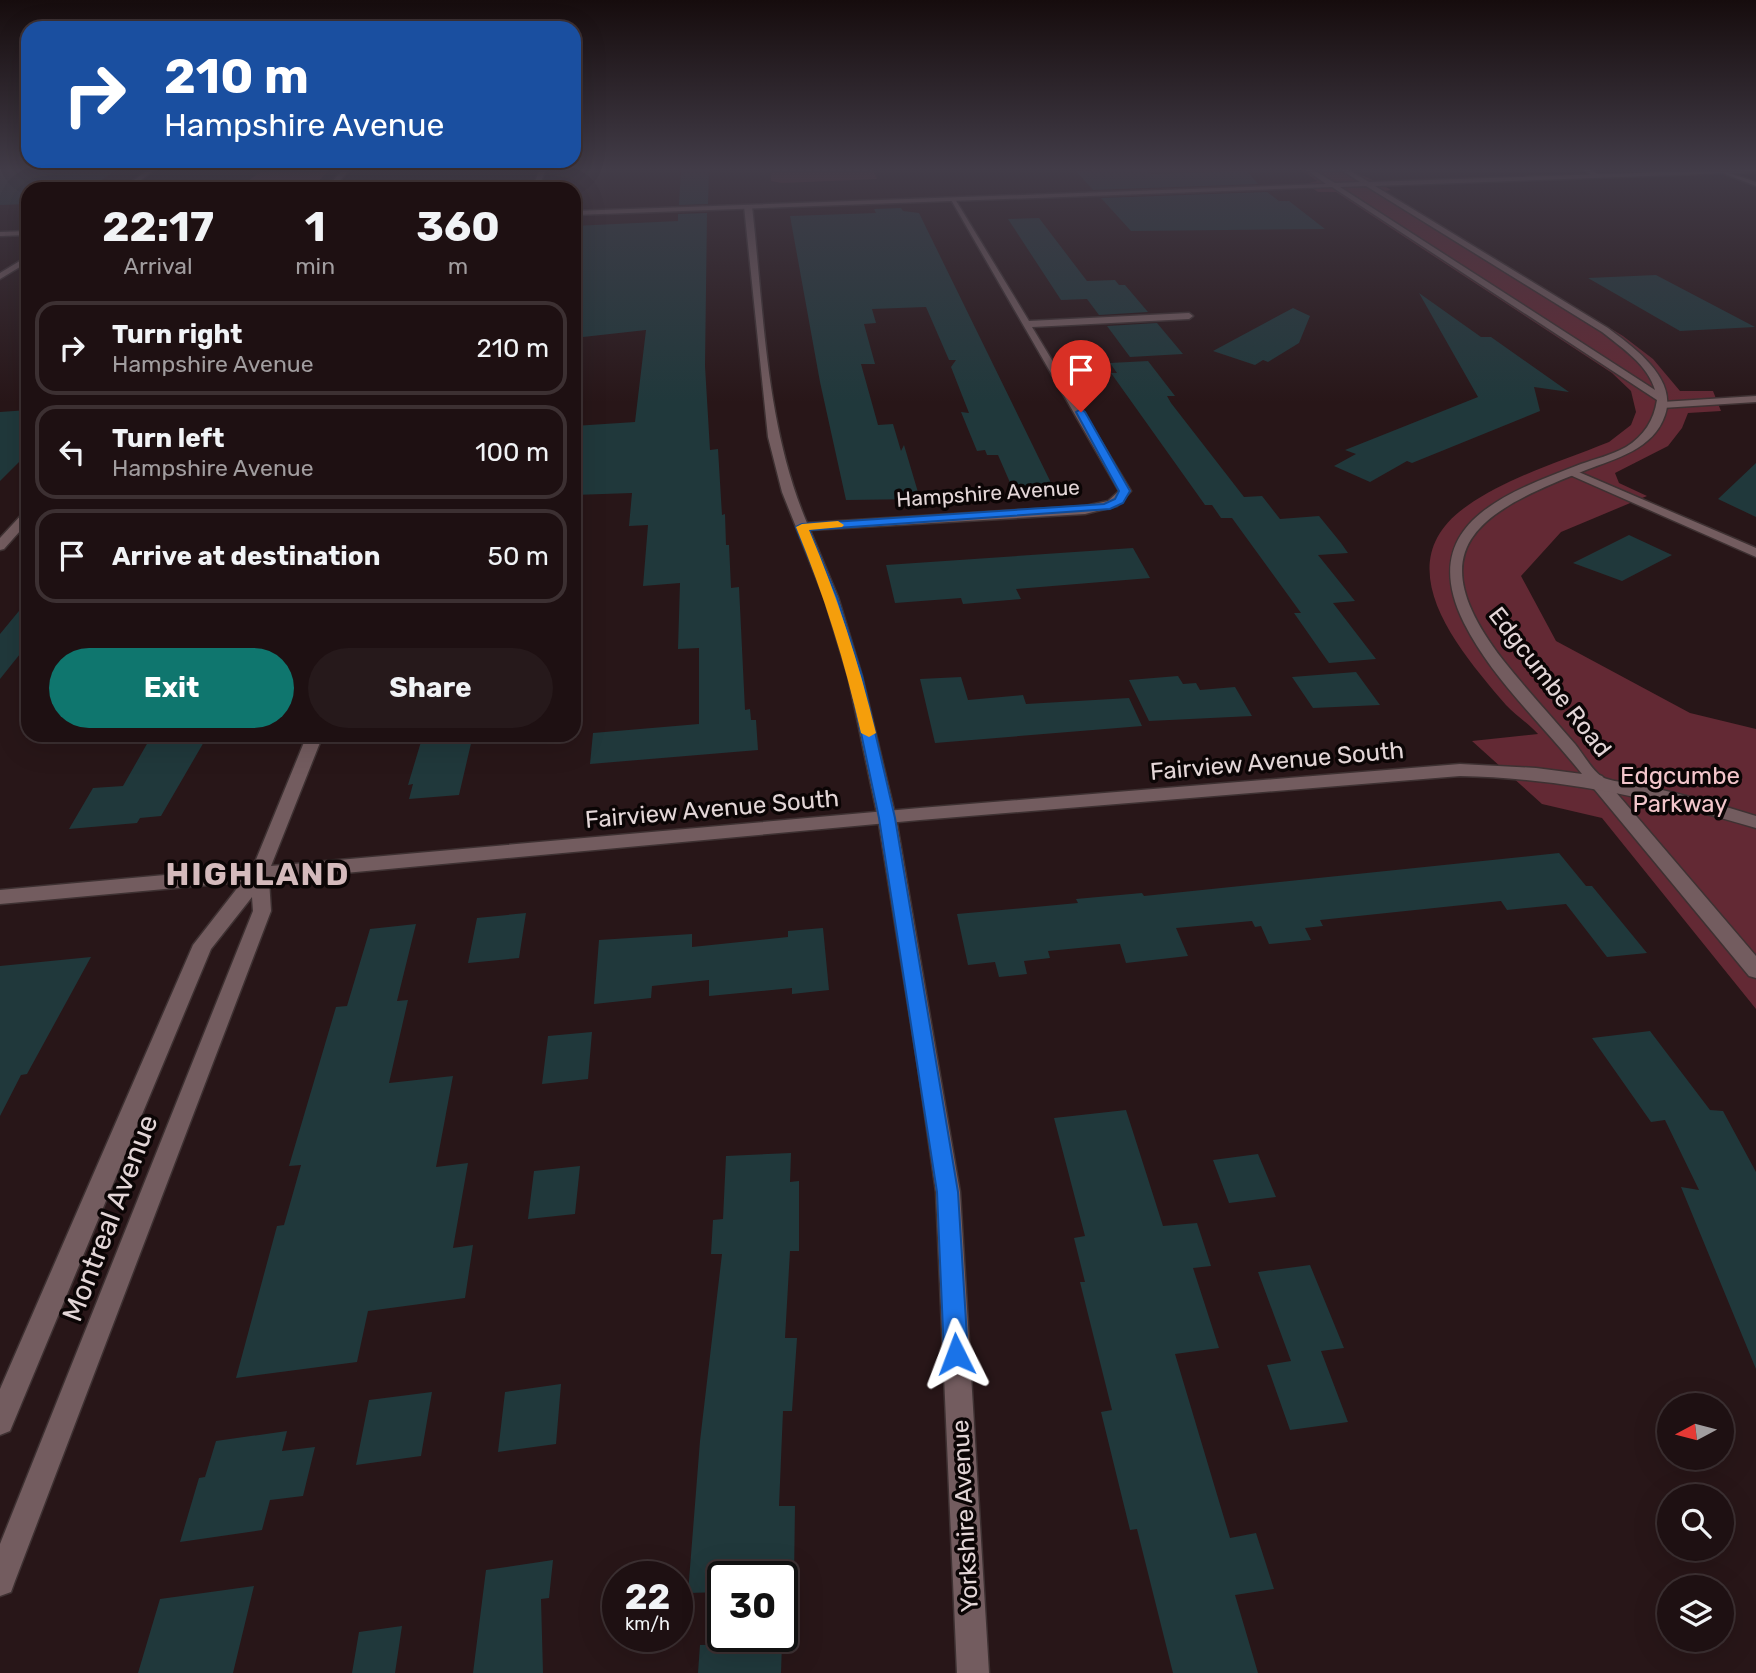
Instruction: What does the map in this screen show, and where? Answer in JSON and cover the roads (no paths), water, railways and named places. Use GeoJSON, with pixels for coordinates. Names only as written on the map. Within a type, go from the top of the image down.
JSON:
{"type":"FeatureCollection","features":[{"type":"Feature","properties":{"kind":"street","name":"Yorkshire Avenue"},"geometry":{"type":"LineString","coordinates":[[752,247],[773,437],[802,527],[831,597],[855,676],[887,818],[948,1192],[973,1673]]}},
{"type":"Feature","properties":{"kind":"street","name":"Hampshire Avenue"},"geometry":{"type":"LineString","coordinates":[[802,527],[1085,510],[1106,507],[1119,501],[1125,491],[1120,478],[982,247]]}},
{"type":"Feature","properties":{"kind":"street"},"geometry":{"type":"LineString","coordinates":[[1427,247],[1661,401],[1756,399]]}},
{"type":"Feature","properties":{"kind":"street"},"geometry":{"type":"LineString","coordinates":[[1469,247],[1614,336],[1646,361],[1658,379],[1661,401]]}},
{"type":"Feature","properties":{"kind":"street"},"geometry":{"type":"LineString","coordinates":[[0,277],[21,263]]}},
{"type":"Feature","properties":{"kind":"street"},"geometry":{"type":"LineString","coordinates":[[1028,324],[1188,316]]}},
{"type":"Feature","properties":{"kind":"street","name":"Edgcumbe Road"},"geometry":{"type":"LineString","coordinates":[[1661,401],[1660,415],[1644,439],[1630,449],[1514,498],[1474,525],[1461,544],[1456,587],[1476,632],[1597,780],[1692,802],[1756,822]]}},
{"type":"Feature","properties":{"kind":"street"},"geometry":{"type":"LineString","coordinates":[[1574,473],[1756,553]]}},
{"type":"Feature","properties":{"kind":"street"},"geometry":{"type":"LineString","coordinates":[[0,546],[21,523]]}},
{"type":"Feature","properties":{"kind":"street","name":"Montreal Avenue"},"geometry":{"type":"LineString","coordinates":[[0,1421],[203,945],[259,874],[312,742]]}},
{"type":"Feature","properties":{"kind":"street","name":"Fairview Avenue South"},"geometry":{"type":"LineString","coordinates":[[0,897],[1460,770],[1540,773],[1597,780]]}},
{"type":"Feature","properties":{"kind":"street"},"geometry":{"type":"LineString","coordinates":[[1597,780],[1756,970]]}},
{"type":"Feature","properties":{"kind":"street","name":"Montreal Avenue"},"geometry":{"type":"LineString","coordinates":[[0,1581],[262,911],[259,874]]}},
{"type":"Feature","properties":{"kind":"district","name":"HIGHLAND"},"geometry":{"type":"Point","coordinates":[258,874]}},
{"type":"Feature","properties":{"kind":"park label","name":"Edgcumbe Parkway"},"geometry":{"type":"Point","coordinates":[1680,790]}}]}
